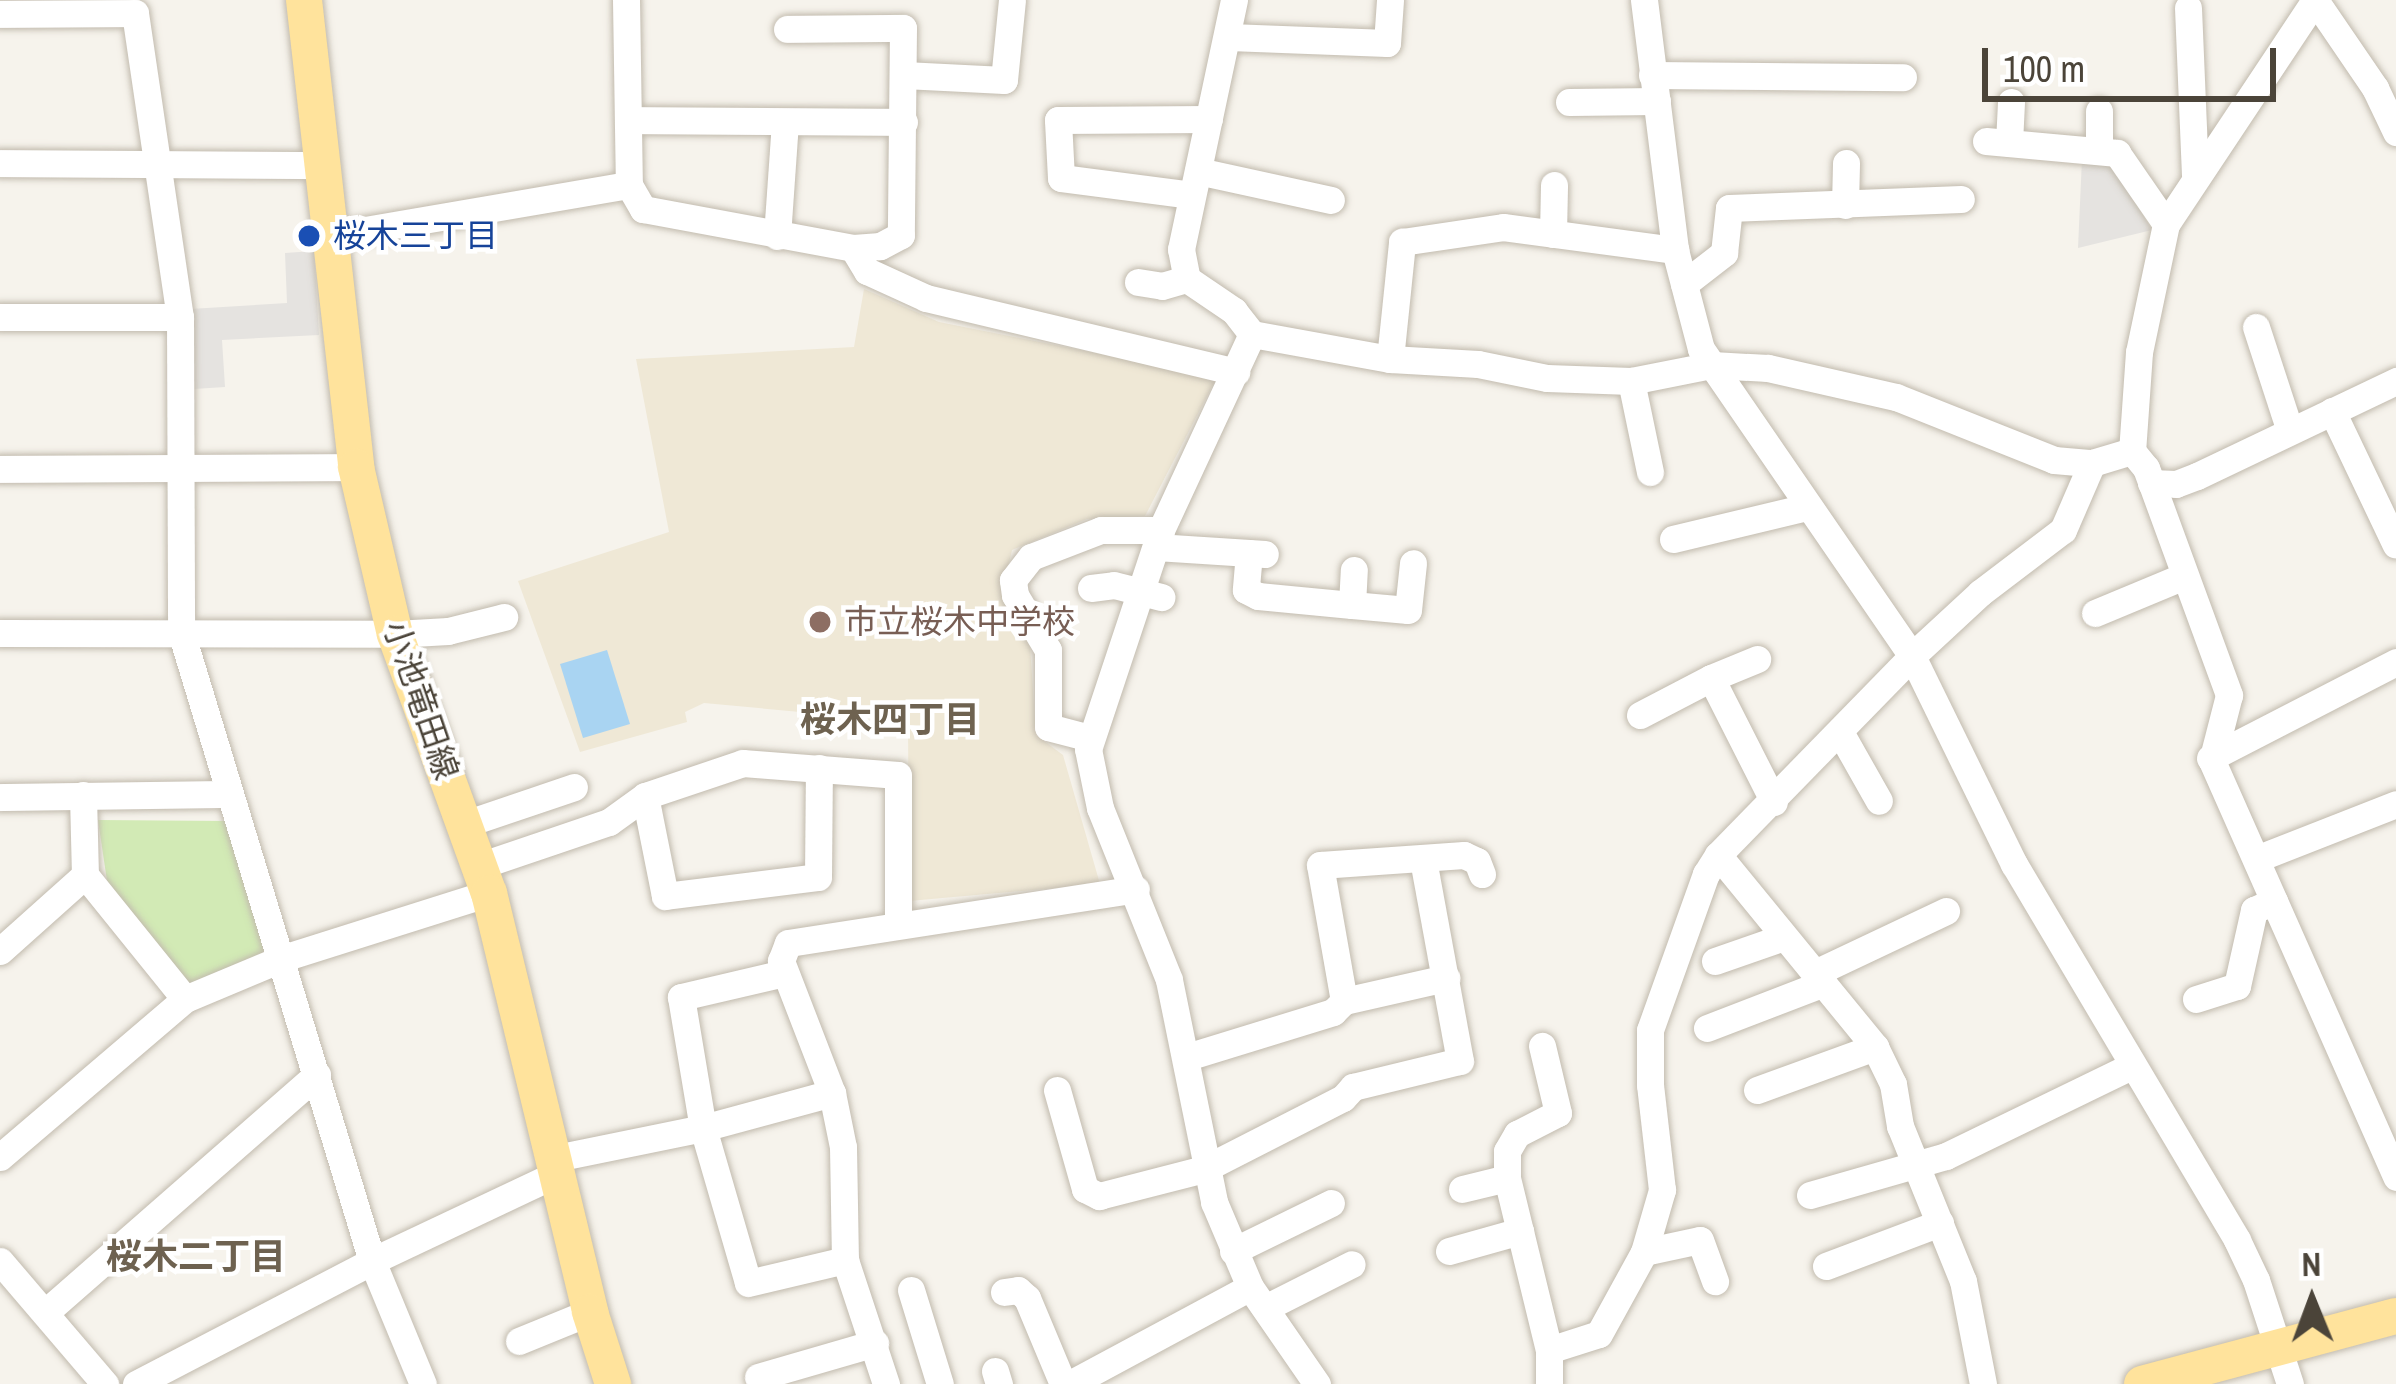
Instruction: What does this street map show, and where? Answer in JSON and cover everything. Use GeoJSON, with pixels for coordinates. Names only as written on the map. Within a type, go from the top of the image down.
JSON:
{"type":"FeatureCollection","features":[{"type":"Feature","properties":{"kind":"main road","name":"小池竜田線"},"geometry":{"type":"LineString","coordinates":[[304,0],[356,467],[394,634],[484,879],[558,1165],[590,1312],[613,1384]]}},
{"type":"Feature","properties":{"kind":"main road"},"geometry":{"type":"LineString","coordinates":[[2142,1384],[2396,1316]]}},
{"type":"Feature","properties":{"kind":"street"},"geometry":{"type":"LineString","coordinates":[[626,0],[629,184],[643,209],[853,248],[880,246],[901,235],[903,28],[787,29]]}},
{"type":"Feature","properties":{"kind":"street"},"geometry":{"type":"LineString","coordinates":[[904,75],[1004,80],[1012,0]]}},
{"type":"Feature","properties":{"kind":"street"},"geometry":{"type":"LineString","coordinates":[[1234,0],[1181,249],[1187,279],[1234,311],[1252,334],[1390,359],[1631,381],[1712,365],[1822,376],[1897,397],[2020,450],[2092,463],[2132,451]]}},
{"type":"Feature","properties":{"kind":"street"},"geometry":{"type":"LineString","coordinates":[[1229,38],[1388,44],[1390,0]]}},
{"type":"Feature","properties":{"kind":"street"},"geometry":{"type":"LineString","coordinates":[[1643,0],[1675,250],[1701,349],[1912,656],[2014,864],[2237,1240],[2290,1384]]}},
{"type":"Feature","properties":{"kind":"street"},"geometry":{"type":"LineString","coordinates":[[2396,132],[2375,88],[2315,0],[2166,224],[2139,352],[2132,451],[2151,483],[2230,699],[2210,758],[2396,1177]]}},
{"type":"Feature","properties":{"kind":"street"},"geometry":{"type":"LineString","coordinates":[[0,14],[134,7],[180,317],[181,632],[228,794],[284,958],[372,1261],[423,1384]]}},
{"type":"Feature","properties":{"kind":"street"},"geometry":{"type":"LineString","coordinates":[[2188,8],[2195,179]]}},
{"type":"Feature","properties":{"kind":"street"},"geometry":{"type":"LineString","coordinates":[[1569,102],[1655,88],[1903,76]]}},
{"type":"Feature","properties":{"kind":"street"},"geometry":{"type":"LineString","coordinates":[[2011,102],[1998,142],[2117,153],[2166,224]]}},
{"type":"Feature","properties":{"kind":"street"},"geometry":{"type":"LineString","coordinates":[[2099,111],[2099,151]]}},
{"type":"Feature","properties":{"kind":"street"},"geometry":{"type":"LineString","coordinates":[[1209,119],[1058,120],[1060,178],[1195,183],[1331,200]]}},
{"type":"Feature","properties":{"kind":"street"},"geometry":{"type":"LineString","coordinates":[[629,120],[904,122]]}},
{"type":"Feature","properties":{"kind":"street"},"geometry":{"type":"LineString","coordinates":[[777,236],[785,122]]}},
{"type":"Feature","properties":{"kind":"street"},"geometry":{"type":"LineString","coordinates":[[1845,205],[1846,163]]}},
{"type":"Feature","properties":{"kind":"street"},"geometry":{"type":"LineString","coordinates":[[0,164],[322,164]]}},
{"type":"Feature","properties":{"kind":"street"},"geometry":{"type":"LineString","coordinates":[[330,236],[629,184]]}},
{"type":"Feature","properties":{"kind":"street"},"geometry":{"type":"LineString","coordinates":[[1553,234],[1554,185]]}},
{"type":"Feature","properties":{"kind":"street"},"geometry":{"type":"LineString","coordinates":[[1684,284],[1724,253],[1730,208],[1961,199]]}},
{"type":"Feature","properties":{"kind":"street"},"geometry":{"type":"LineString","coordinates":[[1390,359],[1402,242],[1503,226],[1675,250]]}},
{"type":"Feature","properties":{"kind":"street"},"geometry":{"type":"LineString","coordinates":[[853,248],[868,271],[926,298],[1236,373]]}},
{"type":"Feature","properties":{"kind":"street"},"geometry":{"type":"LineString","coordinates":[[1138,283],[1162,286],[1187,279]]}},
{"type":"Feature","properties":{"kind":"street"},"geometry":{"type":"LineString","coordinates":[[0,316],[180,317]]}},
{"type":"Feature","properties":{"kind":"street"},"geometry":{"type":"LineString","coordinates":[[2256,327],[2290,431]]}},
{"type":"Feature","properties":{"kind":"street"},"geometry":{"type":"LineString","coordinates":[[1252,334],[1158,538],[1150,594],[1090,738],[1089,759],[1100,808],[1169,980],[1187,1057],[1204,1169],[1233,1251],[1258,1298],[1318,1384]]}},
{"type":"Feature","properties":{"kind":"street"},"geometry":{"type":"LineString","coordinates":[[1631,381],[1650,472]]}},
{"type":"Feature","properties":{"kind":"street"},"geometry":{"type":"LineString","coordinates":[[2151,483],[2176,484],[2197,476],[2396,381]]}},
{"type":"Feature","properties":{"kind":"street"},"geometry":{"type":"LineString","coordinates":[[2332,411],[2396,545]]}},
{"type":"Feature","properties":{"kind":"street"},"geometry":{"type":"LineString","coordinates":[[1549,1350],[1598,1334],[1645,1252],[1662,1190],[1650,1085],[1652,1016],[1695,897],[1718,855],[1912,656],[1980,593],[2062,530],[2092,463]]}},
{"type":"Feature","properties":{"kind":"street"},"geometry":{"type":"LineString","coordinates":[[0,470],[356,467]]}},
{"type":"Feature","properties":{"kind":"street"},"geometry":{"type":"LineString","coordinates":[[1672,539],[1806,507]]}},
{"type":"Feature","properties":{"kind":"street"},"geometry":{"type":"LineString","coordinates":[[1090,738],[1048,727],[1048,650],[1015,596],[1013,580],[1031,557],[1101,530],[1158,538],[1258,554],[1248,594],[1408,610],[1413,563]]}},
{"type":"Feature","properties":{"kind":"street"},"geometry":{"type":"LineString","coordinates":[[1352,605],[1354,570]]}},
{"type":"Feature","properties":{"kind":"street"},"geometry":{"type":"LineString","coordinates":[[2096,613],[2184,576]]}},
{"type":"Feature","properties":{"kind":"street"},"geometry":{"type":"LineString","coordinates":[[1091,587],[1114,585],[1150,594]]}},
{"type":"Feature","properties":{"kind":"street"},"geometry":{"type":"LineString","coordinates":[[0,634],[394,634],[448,631],[504,617]]}},
{"type":"Feature","properties":{"kind":"street"},"geometry":{"type":"LineString","coordinates":[[1640,715],[1756,659]]}},
{"type":"Feature","properties":{"kind":"street"},"geometry":{"type":"LineString","coordinates":[[2210,758],[2396,662]]}},
{"type":"Feature","properties":{"kind":"street"},"geometry":{"type":"LineString","coordinates":[[1711,678],[1720,714],[1774,802]]}},
{"type":"Feature","properties":{"kind":"street"},"geometry":{"type":"LineString","coordinates":[[1840,732],[1879,801]]}},
{"type":"Feature","properties":{"kind":"street"},"geometry":{"type":"LineString","coordinates":[[0,1157],[185,999],[484,879],[609,822],[644,796],[752,761],[898,775],[898,923]]}},
{"type":"Feature","properties":{"kind":"street"},"geometry":{"type":"LineString","coordinates":[[644,796],[665,896],[818,877],[819,767]]}},
{"type":"Feature","properties":{"kind":"street"},"geometry":{"type":"LineString","coordinates":[[465,824],[574,787]]}},
{"type":"Feature","properties":{"kind":"street"},"geometry":{"type":"LineString","coordinates":[[0,797],[228,794]]}},
{"type":"Feature","properties":{"kind":"street"},"geometry":{"type":"LineString","coordinates":[[83,795],[85,875],[185,999]]}},
{"type":"Feature","properties":{"kind":"street"},"geometry":{"type":"LineString","coordinates":[[2256,859],[2396,803]]}},
{"type":"Feature","properties":{"kind":"street"},"geometry":{"type":"LineString","coordinates":[[1718,855],[1875,1047],[1893,1084],[1900,1126],[1963,1281],[1983,1384]]}},
{"type":"Feature","properties":{"kind":"street"},"geometry":{"type":"LineString","coordinates":[[1344,1000],[1319,866],[1469,856],[1482,874]]}},
{"type":"Feature","properties":{"kind":"street"},"geometry":{"type":"LineString","coordinates":[[1057,1090],[1089,1193],[1125,1191],[1204,1169],[1343,1099],[1353,1087],[1460,1060],[1423,859]]}},
{"type":"Feature","properties":{"kind":"street"},"geometry":{"type":"LineString","coordinates":[[2,945],[85,875]]}},
{"type":"Feature","properties":{"kind":"street"},"geometry":{"type":"LineString","coordinates":[[886,1384],[845,1260],[843,1147],[832,1094],[784,974],[780,952],[788,943],[898,923],[1136,889]]}},
{"type":"Feature","properties":{"kind":"street"},"geometry":{"type":"LineString","coordinates":[[2196,999],[2236,986],[2254,910],[2274,901]]}},
{"type":"Feature","properties":{"kind":"street"},"geometry":{"type":"LineString","coordinates":[[1707,1028],[1820,978],[1946,911]]}},
{"type":"Feature","properties":{"kind":"street"},"geometry":{"type":"LineString","coordinates":[[1715,962],[1784,938]]}},
{"type":"Feature","properties":{"kind":"street"},"geometry":{"type":"LineString","coordinates":[[784,974],[681,997],[703,1128],[748,1283],[845,1260]]}},
{"type":"Feature","properties":{"kind":"street"},"geometry":{"type":"LineString","coordinates":[[1187,1057],[1334,1012],[1344,1000],[1446,978]]}},
{"type":"Feature","properties":{"kind":"street"},"geometry":{"type":"LineString","coordinates":[[1542,1046],[1558,1113],[1527,1125],[1513,1139],[1506,1158],[1549,1350],[1549,1384]]}},
{"type":"Feature","properties":{"kind":"street"},"geometry":{"type":"LineString","coordinates":[[1757,1090],[1875,1047]]}},
{"type":"Feature","properties":{"kind":"street"},"geometry":{"type":"LineString","coordinates":[[1810,1196],[1946,1156],[2131,1066]]}},
{"type":"Feature","properties":{"kind":"street"},"geometry":{"type":"LineString","coordinates":[[46,1311],[317,1075]]}},
{"type":"Feature","properties":{"kind":"street"},"geometry":{"type":"LineString","coordinates":[[136,1384],[558,1165],[832,1094]]}},
{"type":"Feature","properties":{"kind":"street"},"geometry":{"type":"LineString","coordinates":[[1462,1189],[1507,1178]]}},
{"type":"Feature","properties":{"kind":"street"},"geometry":{"type":"LineString","coordinates":[[1233,1251],[1331,1203]]}},
{"type":"Feature","properties":{"kind":"street"},"geometry":{"type":"LineString","coordinates":[[1826,1266],[1940,1223]]}},
{"type":"Feature","properties":{"kind":"street"},"geometry":{"type":"LineString","coordinates":[[1449,1251],[1520,1232]]}},
{"type":"Feature","properties":{"kind":"street"},"geometry":{"type":"LineString","coordinates":[[1645,1252],[1700,1240],[1715,1281]]}},
{"type":"Feature","properties":{"kind":"street"},"geometry":{"type":"LineString","coordinates":[[0,1261],[105,1384]]}},
{"type":"Feature","properties":{"kind":"street"},"geometry":{"type":"LineString","coordinates":[[1004,1292],[1018,1290],[1027,1298],[1066,1384],[1258,1298],[1352,1264]]}},
{"type":"Feature","properties":{"kind":"street"},"geometry":{"type":"LineString","coordinates":[[911,1290],[940,1384]]}},
{"type":"Feature","properties":{"kind":"street"},"geometry":{"type":"LineString","coordinates":[[519,1341],[590,1312]]}},
{"type":"Feature","properties":{"kind":"street"},"geometry":{"type":"LineString","coordinates":[[758,1377],[874,1343]]}},
{"type":"Feature","properties":{"kind":"shaded area"},"geometry":{"type":"Polygon","coordinates":[[[2082,159],[2110,161],[2152,230],[2078,248],[2082,159]]]}},
{"type":"Feature","properties":{"kind":"shaded area"},"geometry":{"type":"Polygon","coordinates":[[[314,251],[319,335],[222,340],[225,387],[194,389],[190,309],[287,303],[285,253],[314,251]]]}},
{"type":"Feature","properties":{"kind":"shaded area"},"geometry":{"type":"Polygon","coordinates":[[[864,289],[939,322],[1217,377],[1145,516],[1087,519],[1012,550],[1002,593],[1030,646],[1036,735],[1063,755],[1100,884],[909,901],[908,722],[704,703],[685,712],[687,722],[580,752],[518,581],[669,532],[636,359],[854,347],[864,289]]]}},
{"type":"Feature","properties":{"kind":"green space"},"geometry":{"type":"Polygon","coordinates":[[[98,820],[228,821],[272,955],[182,988],[107,881],[98,820]]]}},
{"type":"Feature","properties":{"kind":"water"},"geometry":{"type":"Polygon","coordinates":[[[607,650],[630,724],[583,738],[560,664],[607,650]]]}},
{"type":"Feature","properties":{"kind":"place","name":"桜木三丁目"},"geometry":{"type":"Point","coordinates":[309,236]}},
{"type":"Feature","properties":{"kind":"place","name":"市立桜木中学校"},"geometry":{"type":"Point","coordinates":[820,622]}},
{"type":"Feature","properties":{"kind":"district","name":"桜木四丁目"},"geometry":{"type":"Point","coordinates":[890,720]}},
{"type":"Feature","properties":{"kind":"district","name":"桜木二丁目"},"geometry":{"type":"Point","coordinates":[196,1257]}}]}
